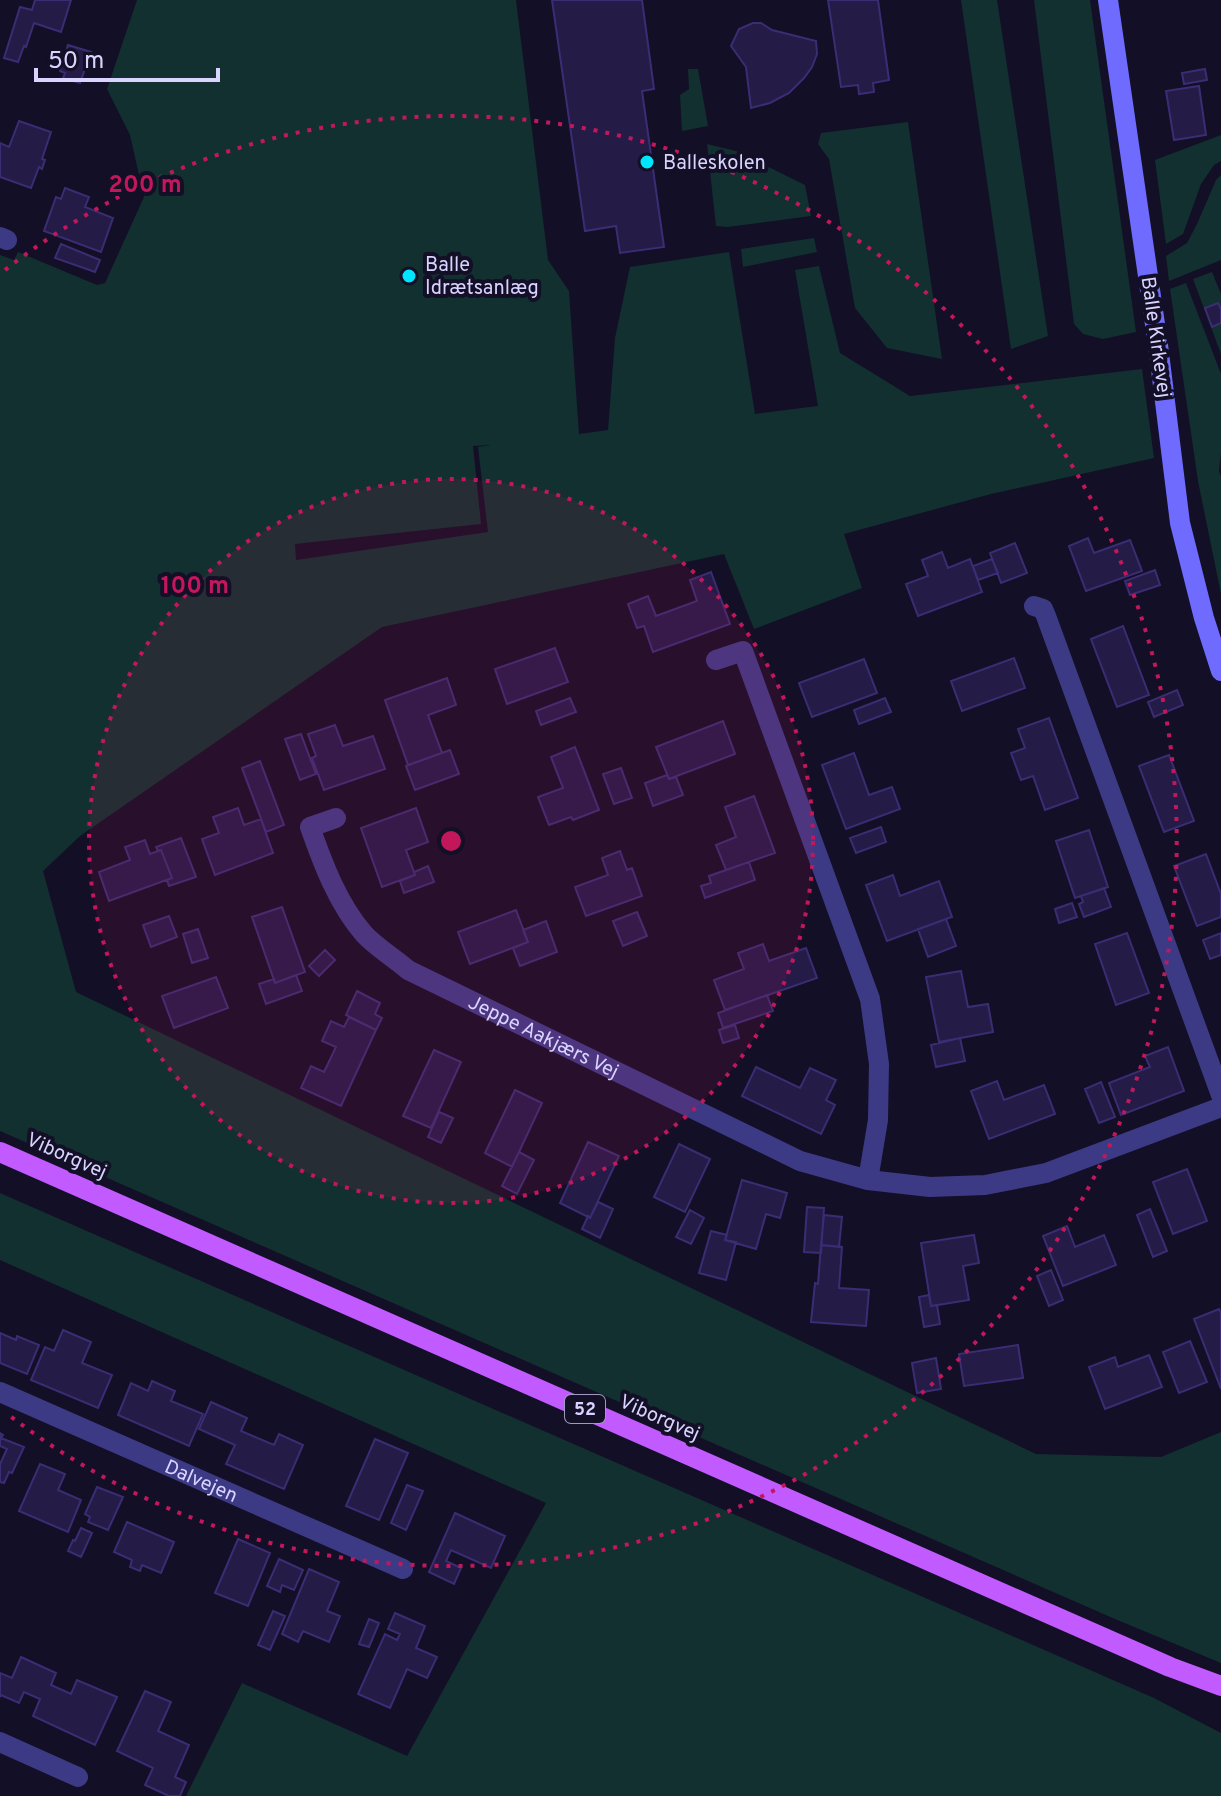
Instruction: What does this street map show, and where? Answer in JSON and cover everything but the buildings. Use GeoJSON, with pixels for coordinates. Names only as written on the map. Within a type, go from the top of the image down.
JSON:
{"type":"FeatureCollection","features":[{"type":"Feature","properties":{"kind":"main road","name":"Viborgvej"},"geometry":{"type":"LineString","coordinates":[[0,1152],[1170,1667],[1221,1686]]}},
{"type":"Feature","properties":{"kind":"main road","name":"Viborgvej"},"geometry":{"type":"LineString","coordinates":[[1170,1667],[1221,1701]]}},
{"type":"Feature","properties":{"kind":"street","name":"Balle Kirkevej"},"geometry":{"type":"LineString","coordinates":[[1108,0],[1160,358],[1180,523],[1221,671]]}},
{"type":"Feature","properties":{"kind":"street"},"geometry":{"type":"LineString","coordinates":[[1034,606],[1043,609],[1046,616],[1221,1095]]}},
{"type":"Feature","properties":{"kind":"street"},"geometry":{"type":"LineString","coordinates":[[716,660],[743,651],[870,999],[879,1064],[878,1120],[868,1180]]}},
{"type":"Feature","properties":{"kind":"street","name":"Jeppe Aakjærs Vej"},"geometry":{"type":"LineString","coordinates":[[336,818],[310,827],[338,896],[365,935],[408,970],[800,1161],[868,1180],[930,1187],[985,1185],[1046,1173],[1221,1107]]}},
{"type":"Feature","properties":{"kind":"street","name":"Dalvejen"},"geometry":{"type":"LineString","coordinates":[[0,1392],[403,1569]]}},
{"type":"Feature","properties":{"kind":"street"},"geometry":{"type":"LineString","coordinates":[[0,1742],[78,1777]]}},
{"type":"Feature","properties":{"kind":"green space"},"geometry":{"type":"Polygon","coordinates":[[[137,0],[516,0],[548,260],[569,291],[579,434],[608,430],[615,338],[630,267],[729,252],[755,414],[818,406],[795,270],[819,266],[840,353],[910,396],[1142,369],[1154,458],[991,494],[844,534],[862,588],[754,629],[724,554],[382,627],[80,836],[43,871],[76,992],[1036,1454],[1161,1457],[1221,1432],[1221,1663],[0,1131],[0,255],[14,260],[18,252],[97,285],[105,283],[144,197],[130,135],[107,89],[137,0]],[[491,445],[473,446],[481,524],[295,544],[296,560],[488,532],[478,447],[491,445]]]}},
{"type":"Feature","properties":{"kind":"green space"},"geometry":{"type":"Polygon","coordinates":[[[961,0],[997,0],[1048,336],[1011,349],[961,0]]]}},
{"type":"Feature","properties":{"kind":"green space"},"geometry":{"type":"Polygon","coordinates":[[[1034,0],[1090,0],[1136,332],[1103,339],[1083,334],[1074,324],[1034,0]]]}},
{"type":"Feature","properties":{"kind":"green space"},"geometry":{"type":"Polygon","coordinates":[[[688,69],[698,69],[708,126],[682,131],[680,95],[689,89],[688,69]]]}},
{"type":"Feature","properties":{"kind":"green space"},"geometry":{"type":"Polygon","coordinates":[[[908,122],[942,359],[887,348],[855,308],[829,159],[818,144],[821,133],[908,122]]]}},
{"type":"Feature","properties":{"kind":"green space"},"geometry":{"type":"Polygon","coordinates":[[[1221,135],[1221,161],[1214,165],[1201,184],[1183,234],[1166,244],[1155,160],[1221,135]]]}},
{"type":"Feature","properties":{"kind":"green space"},"geometry":{"type":"Polygon","coordinates":[[[707,144],[736,151],[805,185],[811,216],[716,226],[707,144]]]}},
{"type":"Feature","properties":{"kind":"green space"},"geometry":{"type":"Polygon","coordinates":[[[1221,175],[1221,260],[1169,281],[1166,256],[1187,243],[1221,175]]]}},
{"type":"Feature","properties":{"kind":"green space"},"geometry":{"type":"Polygon","coordinates":[[[814,238],[817,252],[743,267],[741,249],[814,238]]]}},
{"type":"Feature","properties":{"kind":"green space"},"geometry":{"type":"Polygon","coordinates":[[[1212,272],[1221,294],[1221,354],[1193,279],[1212,272]]]}},
{"type":"Feature","properties":{"kind":"green space"},"geometry":{"type":"Polygon","coordinates":[[[1186,283],[1221,374],[1221,594],[1198,481],[1170,289],[1186,283]]]}},
{"type":"Feature","properties":{"kind":"green space"},"geometry":{"type":"Polygon","coordinates":[[[0,1193],[1154,1698],[1221,1733],[1221,1796],[186,1796],[242,1683],[407,1756],[546,1503],[0,1260],[0,1193]]]}},
{"type":"Feature","properties":{"kind":"place","name":"Balleskolen"},"geometry":{"type":"Point","coordinates":[647,162]}},
{"type":"Feature","properties":{"kind":"place","name":"Balle Idrætsanlæg"},"geometry":{"type":"Point","coordinates":[409,276]}}]}
